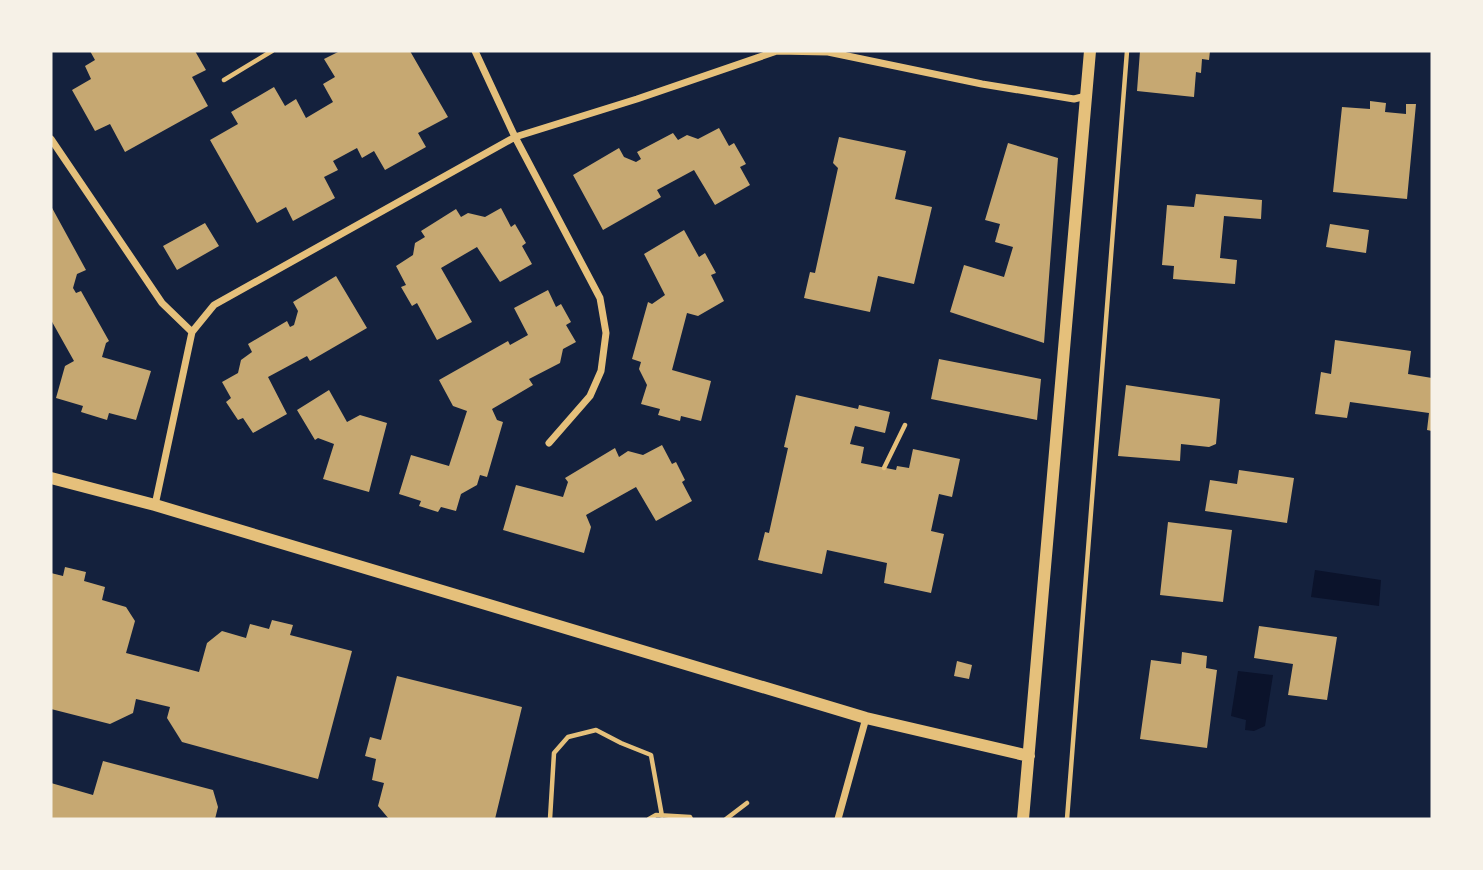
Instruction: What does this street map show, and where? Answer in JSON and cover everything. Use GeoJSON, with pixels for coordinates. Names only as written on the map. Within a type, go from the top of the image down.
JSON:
{"type":"FeatureCollection","features":[{"type":"Feature","properties":{"kind":"street"},"geometry":{"type":"LineString","coordinates":[[475,51],[515,137],[600,298],[606,333],[601,371],[590,396],[549,443]]}},
{"type":"Feature","properties":{"kind":"street"},"geometry":{"type":"LineString","coordinates":[[155,505],[192,332],[214,305],[515,137],[777,51],[828,52],[1008,89],[1074,99],[1086,96]]}},
{"type":"Feature","properties":{"kind":"street"},"geometry":{"type":"LineString","coordinates":[[1023,819],[1090,51]]}},
{"type":"Feature","properties":{"kind":"street"},"geometry":{"type":"LineString","coordinates":[[51,139],[162,303],[192,332]]}},
{"type":"Feature","properties":{"kind":"street"},"geometry":{"type":"LineString","coordinates":[[51,478],[155,505],[866,718],[1029,756]]}},
{"type":"Feature","properties":{"kind":"street"},"geometry":{"type":"LineString","coordinates":[[838,819],[866,718]]}},
{"type":"Feature","properties":{"kind":"path"},"geometry":{"type":"LineString","coordinates":[[224,80],[272,51]]}},
{"type":"Feature","properties":{"kind":"path"},"geometry":{"type":"LineString","coordinates":[[1066,819],[1127,51]]}},
{"type":"Feature","properties":{"kind":"path"},"geometry":{"type":"LineString","coordinates":[[884,468],[905,425]]}},
{"type":"Feature","properties":{"kind":"path"},"geometry":{"type":"LineString","coordinates":[[550,819],[554,752],[568,737],[596,730],[651,755],[662,816]]}},
{"type":"Feature","properties":{"kind":"path"},"geometry":{"type":"LineString","coordinates":[[726,819],[747,803]]}},
{"type":"Feature","properties":{"kind":"path"},"geometry":{"type":"LineString","coordinates":[[649,819],[656,815],[691,819]]}},
{"type":"Feature","properties":{"kind":"water"},"geometry":{"type":"Polygon","coordinates":[[[1315,570],[1381,580],[1379,606],[1311,597],[1315,570]]]}},
{"type":"Feature","properties":{"kind":"water"},"geometry":{"type":"Polygon","coordinates":[[[1238,671],[1273,675],[1265,726],[1254,731],[1245,730],[1246,720],[1231,716],[1238,671]]]}},
{"type":"Feature","properties":{"kind":"building"},"geometry":{"type":"Polygon","coordinates":[[[90,51],[195,51],[206,70],[192,77],[208,106],[125,152],[110,124],[95,131],[72,90],[91,79],[85,66],[95,60],[90,51]]]}},
{"type":"Feature","properties":{"kind":"building"},"geometry":{"type":"Polygon","coordinates":[[[340,51],[410,51],[448,117],[418,133],[426,147],[385,170],[374,151],[362,158],[357,148],[333,161],[338,170],[324,177],[335,198],[293,221],[286,207],[257,223],[210,140],[238,124],[231,112],[274,87],[285,106],[296,99],[306,118],[333,102],[323,84],[335,77],[324,59],[340,51]]]}},
{"type":"Feature","properties":{"kind":"building"},"geometry":{"type":"Polygon","coordinates":[[[1140,51],[1210,51],[1209,60],[1202,59],[1201,73],[1196,72],[1194,97],[1137,91],[1140,51]]]}},
{"type":"Feature","properties":{"kind":"building"},"geometry":{"type":"Polygon","coordinates":[[[1370,101],[1386,103],[1385,112],[1406,114],[1406,104],[1416,104],[1407,199],[1333,192],[1342,107],[1370,109],[1370,101]]]}},
{"type":"Feature","properties":{"kind":"building"},"geometry":{"type":"Polygon","coordinates":[[[719,128],[729,146],[734,143],[746,164],[740,167],[750,185],[715,205],[694,170],[657,190],[661,197],[603,230],[573,175],[619,148],[624,157],[636,162],[641,159],[637,152],[673,133],[678,140],[687,135],[698,139],[719,128]]]}},
{"type":"Feature","properties":{"kind":"building"},"geometry":{"type":"Polygon","coordinates":[[[839,137],[906,151],[895,199],[932,207],[914,284],[878,276],[870,312],[804,298],[810,272],[815,273],[838,168],[833,163],[839,137]]]}},
{"type":"Feature","properties":{"kind":"building"},"geometry":{"type":"Polygon","coordinates":[[[1008,143],[1058,158],[1044,343],[950,312],[964,265],[1004,277],[1013,247],[995,242],[1000,224],[985,220],[1008,143]]]}},
{"type":"Feature","properties":{"kind":"building"},"geometry":{"type":"Polygon","coordinates":[[[1196,194],[1262,200],[1261,219],[1224,216],[1220,258],[1237,260],[1235,284],[1173,279],[1174,266],[1162,265],[1167,205],[1194,207],[1196,194]]]}},
{"type":"Feature","properties":{"kind":"building"},"geometry":{"type":"Polygon","coordinates":[[[51,206],[86,270],[77,274],[73,288],[76,293],[81,291],[109,341],[102,357],[151,371],[136,420],[109,413],[107,420],[81,412],[83,406],[56,398],[65,366],[74,361],[51,320],[51,206]]]}},
{"type":"Feature","properties":{"kind":"building"},"geometry":{"type":"Polygon","coordinates":[[[501,208],[511,227],[515,224],[526,243],[522,246],[532,264],[500,282],[477,247],[441,268],[472,322],[437,340],[417,303],[412,306],[401,287],[406,285],[396,266],[413,255],[415,243],[425,237],[421,231],[456,209],[461,217],[468,213],[485,217],[501,208]]]}},
{"type":"Feature","properties":{"kind":"building"},"geometry":{"type":"Polygon","coordinates":[[[205,223],[219,246],[177,270],[163,246],[205,223]]]}},
{"type":"Feature","properties":{"kind":"building"},"geometry":{"type":"Polygon","coordinates":[[[1330,224],[1369,230],[1366,253],[1326,247],[1330,224]]]}},
{"type":"Feature","properties":{"kind":"building"},"geometry":{"type":"Polygon","coordinates":[[[684,230],[699,257],[705,253],[716,273],[711,275],[724,301],[698,316],[687,313],[672,370],[711,381],[701,421],[681,416],[680,421],[658,415],[660,409],[641,404],[647,385],[639,369],[641,362],[632,359],[648,302],[652,304],[665,295],[644,254],[684,230]]]}},
{"type":"Feature","properties":{"kind":"building"},"geometry":{"type":"Polygon","coordinates":[[[336,276],[367,328],[310,361],[307,356],[268,377],[287,414],[253,433],[243,418],[238,420],[226,402],[231,398],[222,382],[238,373],[241,360],[252,352],[248,344],[287,321],[290,327],[294,325],[298,311],[293,302],[336,276]]]}},
{"type":"Feature","properties":{"kind":"building"},"geometry":{"type":"Polygon","coordinates":[[[548,290],[556,307],[561,304],[571,322],[566,325],[576,342],[563,349],[560,363],[529,379],[533,385],[492,409],[497,420],[503,422],[487,477],[480,475],[477,485],[461,494],[456,511],[441,507],[438,512],[419,506],[421,501],[399,494],[411,455],[449,466],[467,411],[453,406],[439,380],[508,341],[510,345],[528,335],[514,308],[548,290]]]}},
{"type":"Feature","properties":{"kind":"building"},"geometry":{"type":"Polygon","coordinates":[[[1335,340],[1411,351],[1408,374],[1432,378],[1432,431],[1427,430],[1429,413],[1350,402],[1347,418],[1315,414],[1321,372],[1331,374],[1335,340]]]}},
{"type":"Feature","properties":{"kind":"building"},"geometry":{"type":"Polygon","coordinates":[[[939,359],[1041,379],[1037,420],[931,399],[939,359]]]}},
{"type":"Feature","properties":{"kind":"building"},"geometry":{"type":"Polygon","coordinates":[[[1126,385],[1220,399],[1216,444],[1209,447],[1181,444],[1180,461],[1118,456],[1126,385]]]}},
{"type":"Feature","properties":{"kind":"building"},"geometry":{"type":"Polygon","coordinates":[[[329,390],[347,422],[360,415],[387,423],[369,492],[323,479],[334,444],[318,438],[315,440],[297,410],[329,390]]]}},
{"type":"Feature","properties":{"kind":"building"},"geometry":{"type":"Polygon","coordinates":[[[796,395],[858,409],[859,405],[890,412],[885,433],[855,426],[850,444],[864,447],[861,463],[896,470],[897,466],[909,468],[913,449],[960,459],[952,497],[939,494],[931,531],[944,534],[931,593],[884,583],[887,563],[827,550],[822,574],[758,560],[765,532],[769,533],[788,448],[784,447],[796,395]]]}},
{"type":"Feature","properties":{"kind":"building"},"geometry":{"type":"Polygon","coordinates":[[[662,445],[672,464],[676,462],[692,501],[656,521],[636,487],[586,515],[591,527],[584,553],[503,530],[516,485],[563,497],[568,482],[565,478],[615,448],[619,457],[628,451],[643,455],[662,445]]]}},
{"type":"Feature","properties":{"kind":"building"},"geometry":{"type":"Polygon","coordinates":[[[1239,470],[1294,478],[1287,523],[1205,511],[1210,480],[1237,484],[1239,470]]]}},
{"type":"Feature","properties":{"kind":"building"},"geometry":{"type":"Polygon","coordinates":[[[1168,522],[1232,530],[1223,602],[1160,595],[1168,522]]]}},
{"type":"Feature","properties":{"kind":"building"},"geometry":{"type":"Polygon","coordinates":[[[65,567],[86,572],[84,581],[105,587],[102,600],[126,607],[135,621],[126,653],[199,672],[207,643],[222,631],[246,638],[250,624],[269,629],[272,620],[293,625],[290,635],[352,651],[318,779],[182,742],[167,718],[170,707],[136,699],[133,713],[110,724],[51,709],[51,573],[63,576],[65,567]]]}},
{"type":"Feature","properties":{"kind":"building"},"geometry":{"type":"Polygon","coordinates":[[[1259,626],[1337,637],[1327,700],[1288,695],[1293,664],[1254,658],[1259,626]]]}},
{"type":"Feature","properties":{"kind":"building"},"geometry":{"type":"Polygon","coordinates":[[[1182,652],[1207,656],[1206,668],[1217,670],[1207,748],[1140,739],[1151,660],[1181,664],[1182,652]]]}},
{"type":"Feature","properties":{"kind":"building"},"geometry":{"type":"Polygon","coordinates":[[[957,661],[972,665],[969,679],[954,676],[957,661]]]}},
{"type":"Feature","properties":{"kind":"building"},"geometry":{"type":"Polygon","coordinates":[[[397,676],[522,707],[495,819],[389,819],[378,806],[384,783],[372,780],[376,759],[365,756],[370,737],[381,740],[397,676]]]}},
{"type":"Feature","properties":{"kind":"building"},"geometry":{"type":"Polygon","coordinates":[[[103,761],[213,790],[218,807],[215,819],[51,819],[51,783],[93,795],[103,761]]]}}]}
